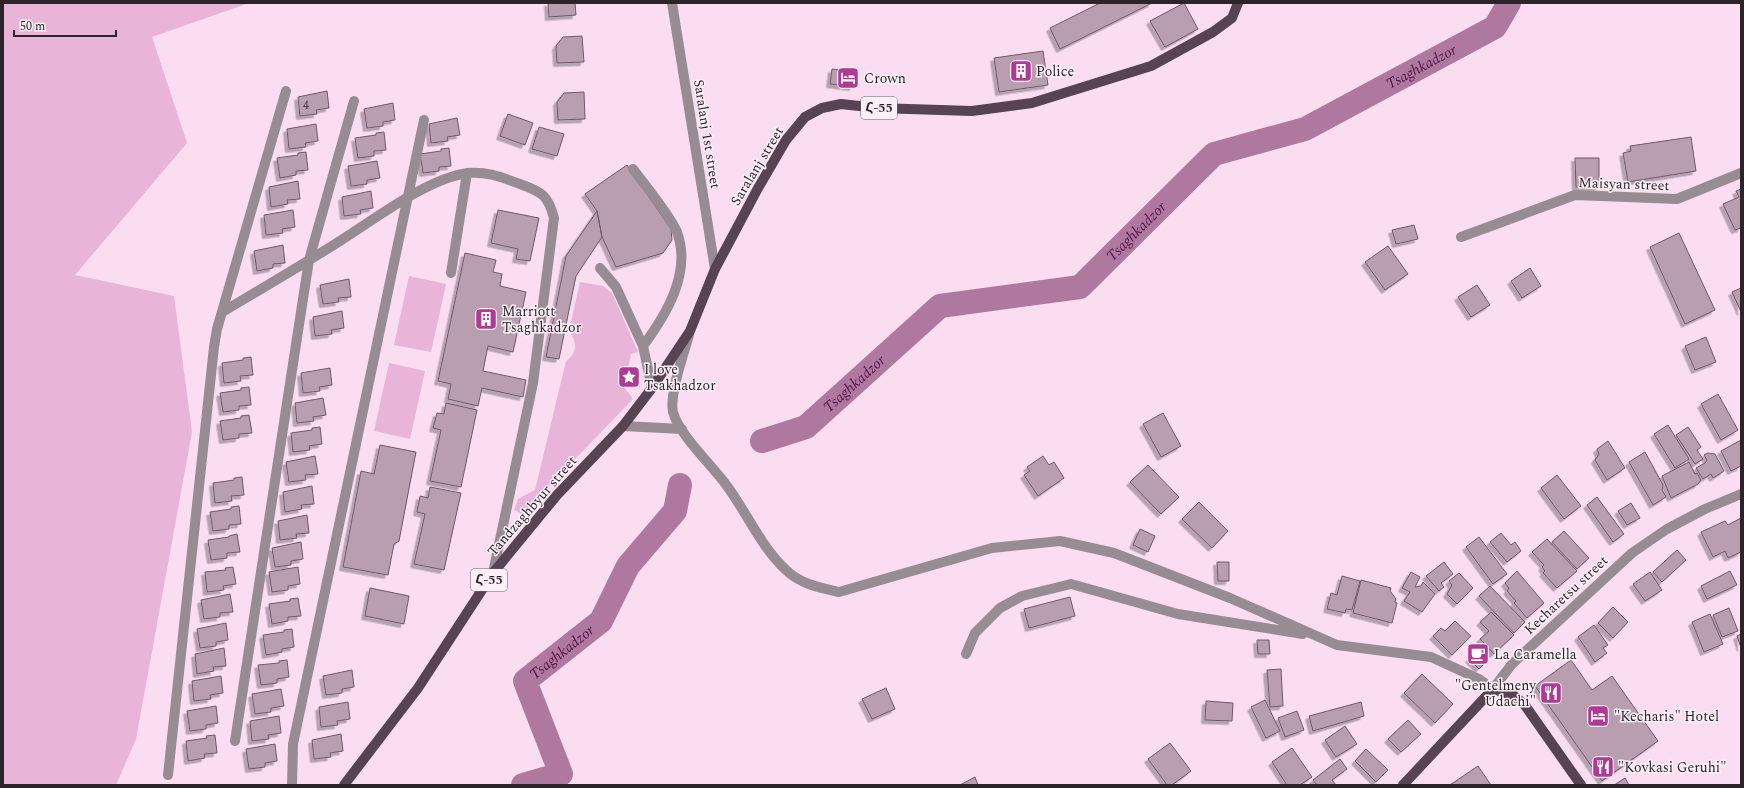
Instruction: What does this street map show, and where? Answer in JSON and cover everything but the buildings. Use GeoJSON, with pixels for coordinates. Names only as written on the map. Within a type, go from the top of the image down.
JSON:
{"type":"FeatureCollection","features":[{"type":"Feature","properties":{"kind":"main road","name":"Saralanj street"},"geometry":{"type":"LineString","coordinates":[[652,388],[690,331],[715,269],[757,190],[786,140],[805,117],[822,108],[841,104],[877,108],[972,111],[1032,103],[1151,66],[1213,32],[1232,18],[1238,3]]}},
{"type":"Feature","properties":{"kind":"main road","name":"Tandzaghbyur street"},"geometry":{"type":"LineString","coordinates":[[344,785],[418,688],[494,573],[557,495],[623,426],[652,388]]}},
{"type":"Feature","properties":{"kind":"main road","name":"Kecharetsu street"},"geometry":{"type":"LineString","coordinates":[[1403,785],[1493,689]]}},
{"type":"Feature","properties":{"kind":"main road"},"geometry":{"type":"LineString","coordinates":[[1493,689],[1514,696],[1524,704],[1580,785]]}},
{"type":"Feature","properties":{"kind":"street","name":"Saralanj 1st street"},"geometry":{"type":"LineString","coordinates":[[672,3],[715,269]]}},
{"type":"Feature","properties":{"kind":"street"},"geometry":{"type":"LineString","coordinates":[[168,775],[217,329],[224,311],[286,91]]}},
{"type":"Feature","properties":{"kind":"street"},"geometry":{"type":"LineString","coordinates":[[235,741],[309,260],[354,101]]}},
{"type":"Feature","properties":{"kind":"street"},"geometry":{"type":"LineString","coordinates":[[292,785],[292,744],[424,120]]}},
{"type":"Feature","properties":{"kind":"street"},"geometry":{"type":"LineString","coordinates":[[633,169],[677,232],[682,254],[673,298],[663,320],[643,346]]}},
{"type":"Feature","properties":{"kind":"street"},"geometry":{"type":"LineString","coordinates":[[224,311],[406,200],[442,180],[467,173],[489,173],[540,192],[550,203],[554,218],[533,383],[494,573]]}},
{"type":"Feature","properties":{"kind":"street"},"geometry":{"type":"LineString","coordinates":[[451,273],[467,173]]}},
{"type":"Feature","properties":{"kind":"street","name":"Maisyan street"},"geometry":{"type":"LineString","coordinates":[[1461,237],[1575,195],[1677,199],[1741,173]]}},
{"type":"Feature","properties":{"kind":"street"},"geometry":{"type":"LineString","coordinates":[[600,268],[616,287],[643,346],[652,388]]}},
{"type":"Feature","properties":{"kind":"street"},"geometry":{"type":"LineString","coordinates":[[690,331],[673,398],[673,412],[682,429],[727,486],[768,549],[786,571],[814,587],[838,592],[992,548],[1060,541],[1114,552],[1230,598],[1337,645],[1431,657],[1479,679],[1493,689]]}},
{"type":"Feature","properties":{"kind":"street"},"geometry":{"type":"LineString","coordinates":[[623,426],[682,429]]}},
{"type":"Feature","properties":{"kind":"street","name":"Kecharetsu street"},"geometry":{"type":"LineString","coordinates":[[1493,689],[1512,664],[1632,554],[1673,526],[1705,509],[1741,494]]}},
{"type":"Feature","properties":{"kind":"street"},"geometry":{"type":"LineString","coordinates":[[966,654],[975,633],[1000,608],[1022,596],[1071,584],[1178,614],[1314,636]]}},
{"type":"Feature","properties":{"kind":"shaded area"},"geometry":{"type":"Polygon","coordinates":[[[3,3],[249,3],[152,37],[187,143],[75,275],[174,296],[192,432],[136,739],[116,785],[3,785],[3,3]]]}},
{"type":"Feature","properties":{"kind":"shaded area"},"geometry":{"type":"Polygon","coordinates":[[[409,276],[446,284],[431,352],[394,345],[409,276]]]}},
{"type":"Feature","properties":{"kind":"shaded area"},"geometry":{"type":"Polygon","coordinates":[[[580,282],[603,286],[612,293],[638,352],[631,354],[624,387],[633,399],[522,514],[514,510],[518,499],[535,490],[566,361],[573,354],[575,347],[574,339],[569,331],[580,282]]]}},
{"type":"Feature","properties":{"kind":"shaded area"},"geometry":{"type":"Polygon","coordinates":[[[389,363],[425,371],[410,439],[374,431],[389,363]]]}},
{"type":"Feature","properties":{"kind":"waterway","name":"Tsaghkadzor"},"geometry":{"type":"LineString","coordinates":[[762,441],[806,427],[940,306],[1080,287],[1214,154],[1305,129],[1495,27],[1509,3]]}},
{"type":"Feature","properties":{"kind":"waterway","name":"Tsaghkadzor"},"geometry":{"type":"LineString","coordinates":[[523,785],[561,774],[525,681],[601,621],[628,566],[675,511],[680,485]]}},
{"type":"Feature","properties":{"kind":"place","name":"Police"},"geometry":{"type":"Point","coordinates":[1021,71]}},
{"type":"Feature","properties":{"kind":"place","name":"Crown"},"geometry":{"type":"Point","coordinates":[848,78]}},
{"type":"Feature","properties":{"kind":"place","name":"Marriott Tsaghkadzor"},"geometry":{"type":"Point","coordinates":[486,319]}},
{"type":"Feature","properties":{"kind":"place","name":"I love Tsakhadzor"},"geometry":{"type":"Point","coordinates":[629,377]}},
{"type":"Feature","properties":{"kind":"place","name":"La Caramella"},"geometry":{"type":"Point","coordinates":[1478,654]}},
{"type":"Feature","properties":{"kind":"place","name":"\"Gentelmeny Udachi\""},"geometry":{"type":"Point","coordinates":[1551,693]}},
{"type":"Feature","properties":{"kind":"place","name":"\"Kecharis\" Hotel"},"geometry":{"type":"Point","coordinates":[1598,716]}},
{"type":"Feature","properties":{"kind":"place","name":"\"Kovkasi Geruhi\""},"geometry":{"type":"Point","coordinates":[1603,767]}}]}
